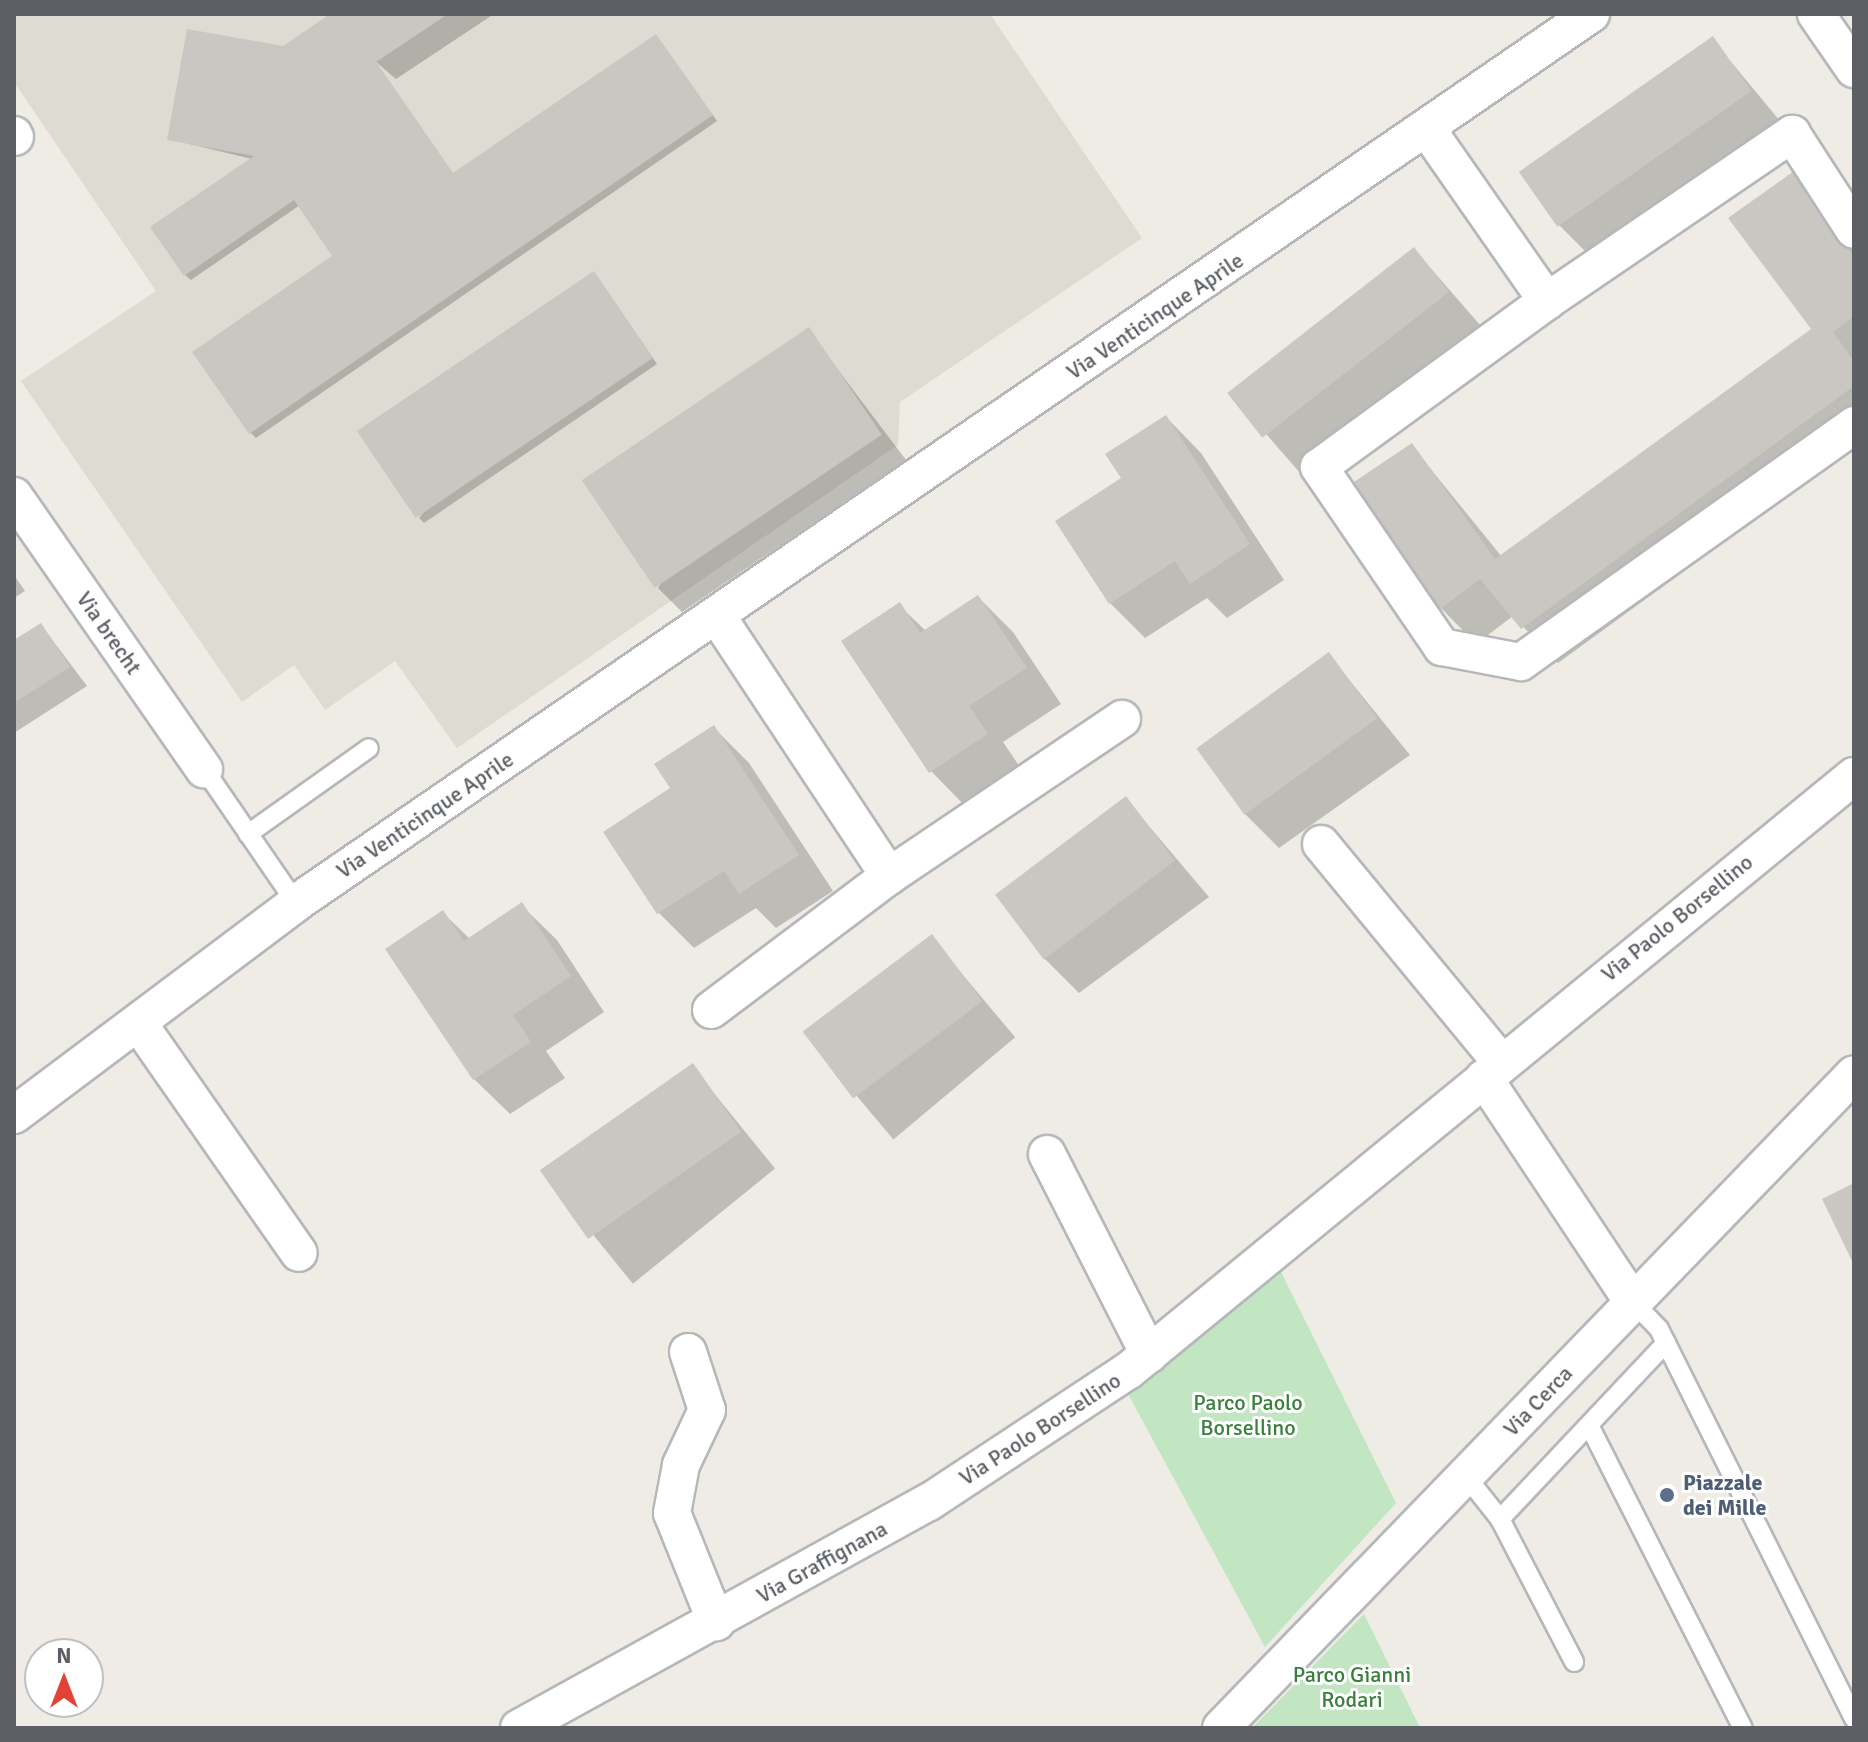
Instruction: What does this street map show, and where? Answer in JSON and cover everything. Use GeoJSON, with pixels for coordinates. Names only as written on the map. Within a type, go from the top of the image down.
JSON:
{"type":"FeatureCollection","features":[{"type":"Feature","properties":{"kind":"street","name":"Via Venticinque Aprile"},"geometry":{"type":"LineString","coordinates":[[14,1115],[296,903],[1591,14]]}},
{"type":"Feature","properties":{"kind":"street"},"geometry":{"type":"LineString","coordinates":[[1816,14],[1854,69]]}},
{"type":"Feature","properties":{"kind":"street"},"geometry":{"type":"LineString","coordinates":[[1427,129],[1547,301]]}},
{"type":"Feature","properties":{"kind":"street"},"geometry":{"type":"LineString","coordinates":[[1854,230],[1792,134],[1547,301],[1319,467],[1442,647],[1521,662],[1854,425]]}},
{"type":"Feature","properties":{"kind":"street","name":"Via brecht"},"geometry":{"type":"LineString","coordinates":[[14,496],[204,769]]}},
{"type":"Feature","properties":{"kind":"street"},"geometry":{"type":"LineString","coordinates":[[717,616],[889,876]]}},
{"type":"Feature","properties":{"kind":"street"},"geometry":{"type":"LineString","coordinates":[[711,1010],[889,876],[1122,719]]}},
{"type":"Feature","properties":{"kind":"street","name":"Via Paolo Borsellino"},"geometry":{"type":"LineString","coordinates":[[929,1502],[1149,1354],[1854,776]]}},
{"type":"Feature","properties":{"kind":"street"},"geometry":{"type":"LineString","coordinates":[[1321,844],[1492,1070],[1633,1302]]}},
{"type":"Feature","properties":{"kind":"street"},"geometry":{"type":"LineString","coordinates":[[139,1024],[299,1253]]}},
{"type":"Feature","properties":{"kind":"street","name":"Via Cerca"},"geometry":{"type":"LineString","coordinates":[[1221,1728],[1633,1302],[1851,1082]]}},
{"type":"Feature","properties":{"kind":"street"},"geometry":{"type":"LineString","coordinates":[[1047,1154],[1149,1354]]}},
{"type":"Feature","properties":{"kind":"street"},"geometry":{"type":"LineString","coordinates":[[688,1352],[707,1410],[681,1465],[672,1513],[716,1622]]}},
{"type":"Feature","properties":{"kind":"street","name":"Via Graffignana"},"geometry":{"type":"LineString","coordinates":[[519,1728],[929,1502]]}},
{"type":"Feature","properties":{"kind":"lane"},"geometry":{"type":"LineString","coordinates":[[248,834],[369,748]]}},
{"type":"Feature","properties":{"kind":"lane"},"geometry":{"type":"LineString","coordinates":[[204,769],[296,903]]}},
{"type":"Feature","properties":{"kind":"lane"},"geometry":{"type":"LineString","coordinates":[[1633,1302],[1666,1343],[1854,1719]]}},
{"type":"Feature","properties":{"kind":"lane"},"geometry":{"type":"LineString","coordinates":[[1500,1519],[1666,1343]]}},
{"type":"Feature","properties":{"kind":"lane"},"geometry":{"type":"LineString","coordinates":[[1590,1427],[1743,1728]]}},
{"type":"Feature","properties":{"kind":"lane"},"geometry":{"type":"LineString","coordinates":[[1465,1475],[1500,1519],[1574,1662]]}},
{"type":"Feature","properties":{"kind":"shaded area"},"geometry":{"type":"Polygon","coordinates":[[[14,14],[990,14],[1142,238],[900,402],[898,445],[457,748],[395,661],[325,710],[294,665],[242,702],[21,381],[156,291],[14,82],[14,14]]]}},
{"type":"Feature","properties":{"kind":"green space","name":"Parco Paolo Borsellino"},"geometry":{"type":"Polygon","coordinates":[[[1279,1268],[1396,1503],[1265,1647],[1127,1392],[1279,1268]]]}},
{"type":"Feature","properties":{"kind":"green space","name":"Parco Gianni Rodari"},"geometry":{"type":"Polygon","coordinates":[[[1364,1614],[1420,1728],[1252,1728],[1364,1614]]]}},
{"type":"Feature","properties":{"kind":"building"},"geometry":{"type":"Polygon","coordinates":[[[330,14],[448,14],[376,62],[453,173],[656,34],[713,115],[249,434],[192,352],[332,256],[294,200],[184,276],[150,227],[254,156],[167,140],[187,29],[283,46],[330,14]]]}},
{"type":"Feature","properties":{"kind":"building"},"geometry":{"type":"Polygon","coordinates":[[[1713,36],[1751,91],[1557,227],[1519,172],[1713,36]]]}},
{"type":"Feature","properties":{"kind":"building"},"geometry":{"type":"Polygon","coordinates":[[[1794,171],[1854,257],[1854,316],[1833,332],[1854,361],[1854,386],[1521,629],[1480,579],[1439,610],[1348,486],[1412,443],[1495,559],[1811,329],[1728,218],[1794,171]]]}},
{"type":"Feature","properties":{"kind":"building"},"geometry":{"type":"Polygon","coordinates":[[[1414,247],[1449,292],[1262,438],[1227,393],[1414,247]]]}},
{"type":"Feature","properties":{"kind":"building"},"geometry":{"type":"Polygon","coordinates":[[[594,271],[653,358],[416,518],[357,431],[594,271]]]}},
{"type":"Feature","properties":{"kind":"building"},"geometry":{"type":"Polygon","coordinates":[[[809,327],[882,435],[655,588],[582,480],[809,327]]]}},
{"type":"Feature","properties":{"kind":"building"},"geometry":{"type":"Polygon","coordinates":[[[1166,415],[1250,544],[1190,584],[1175,561],[1109,604],[1055,521],[1121,478],[1105,454],[1166,415]]]}},
{"type":"Feature","properties":{"kind":"building"},"geometry":{"type":"Polygon","coordinates":[[[978,595],[1027,668],[969,706],[988,734],[929,773],[841,641],[900,602],[920,633],[978,595]]]}},
{"type":"Feature","properties":{"kind":"building"},"geometry":{"type":"Polygon","coordinates":[[[41,623],[70,667],[14,703],[14,640],[41,623]]]}},
{"type":"Feature","properties":{"kind":"building"},"geometry":{"type":"Polygon","coordinates":[[[1329,652],[1377,718],[1245,815],[1196,748],[1329,652]]]}},
{"type":"Feature","properties":{"kind":"building"},"geometry":{"type":"Polygon","coordinates":[[[714,725],[799,855],[739,894],[724,871],[657,914],[603,832],[670,788],[654,764],[714,725]]]}},
{"type":"Feature","properties":{"kind":"building"},"geometry":{"type":"Polygon","coordinates":[[[1126,796],[1175,861],[1044,959],[995,895],[1126,796]]]}},
{"type":"Feature","properties":{"kind":"building"},"geometry":{"type":"Polygon","coordinates":[[[522,902],[571,976],[513,1015],[531,1042],[473,1080],[385,949],[443,910],[464,941],[522,902]]]}},
{"type":"Feature","properties":{"kind":"building"},"geometry":{"type":"Polygon","coordinates":[[[932,934],[983,1001],[853,1099],[803,1031],[932,934]]]}},
{"type":"Feature","properties":{"kind":"building"},"geometry":{"type":"Polygon","coordinates":[[[693,1063],[741,1132],[588,1239],[540,1170],[693,1063]]]}},
{"type":"Feature","properties":{"kind":"building"},"geometry":{"type":"Polygon","coordinates":[[[1854,1183],[1854,1265],[1822,1199],[1854,1183]]]}},
{"type":"Feature","properties":{"kind":"place","name":"Piazzale dei Mille"},"geometry":{"type":"Point","coordinates":[1667,1495]}}]}
